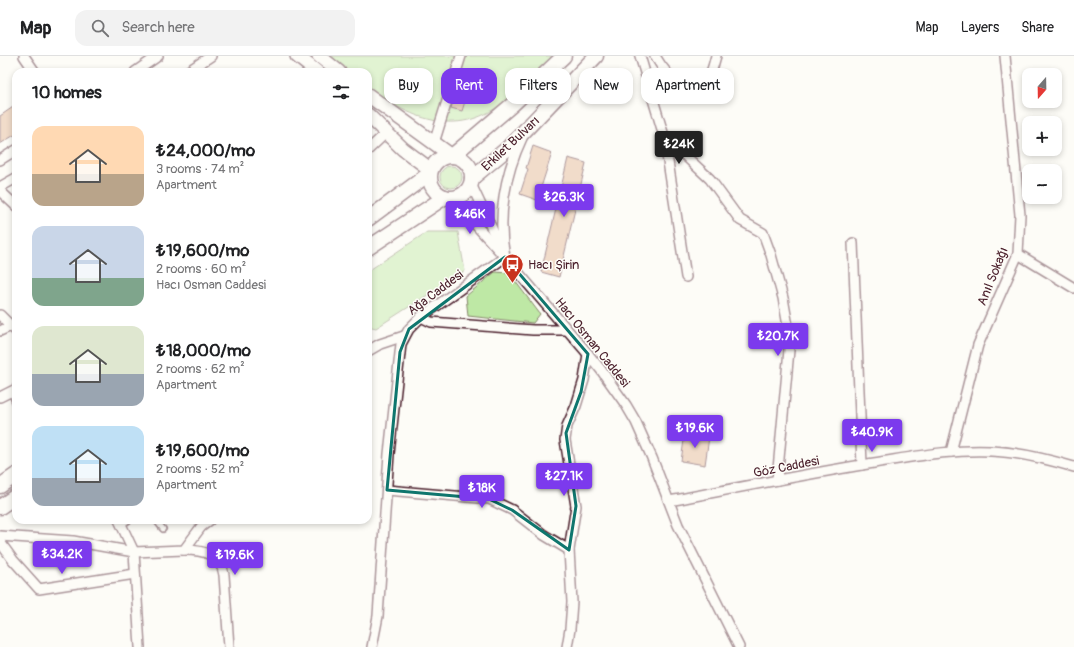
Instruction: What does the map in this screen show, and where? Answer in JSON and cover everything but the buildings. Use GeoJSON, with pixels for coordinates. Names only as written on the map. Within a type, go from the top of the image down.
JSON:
{"type":"FeatureCollection","features":[{"type":"Feature","properties":{"kind":"main road","name":"Erkilet Bulvarı"},"geometry":{"type":"LineString","coordinates":[[452,156],[513,104],[564,56]]}},
{"type":"Feature","properties":{"kind":"main road","name":"Erkilet Bulvarı"},"geometry":{"type":"LineString","coordinates":[[472,181],[527,129],[596,56]]}},
{"type":"Feature","properties":{"kind":"main road"},"geometry":{"type":"LineString","coordinates":[[372,216],[431,172],[440,159],[452,156],[464,160],[471,169],[472,181],[467,192],[462,196],[457,198],[448,198],[435,191],[432,185],[431,172]]}},
{"type":"Feature","properties":{"kind":"main road"},"geometry":{"type":"LineString","coordinates":[[372,246],[448,198]]}},
{"type":"Feature","properties":{"kind":"main road"},"geometry":{"type":"LineString","coordinates":[[0,486],[12,478]]}},
{"type":"Feature","properties":{"kind":"main road"},"geometry":{"type":"LineString","coordinates":[[0,507],[12,499]]}},
{"type":"Feature","properties":{"kind":"street"},"geometry":{"type":"LineString","coordinates":[[24,56],[32,68]]}},
{"type":"Feature","properties":{"kind":"street"},"geometry":{"type":"LineString","coordinates":[[193,68],[211,56]]}},
{"type":"Feature","properties":{"kind":"street"},"geometry":{"type":"LineString","coordinates":[[297,56],[312,68]]}},
{"type":"Feature","properties":{"kind":"street"},"geometry":{"type":"LineString","coordinates":[[319,56],[334,68]]}},
{"type":"Feature","properties":{"kind":"street"},"geometry":{"type":"LineString","coordinates":[[434,143],[461,56]]}},
{"type":"Feature","properties":{"kind":"street"},"geometry":{"type":"LineString","coordinates":[[640,56],[664,136],[686,277]]}},
{"type":"Feature","properties":{"kind":"street"},"geometry":{"type":"LineString","coordinates":[[655,56],[659,63],[676,82],[689,87],[696,86],[707,78],[711,73],[716,56]]}},
{"type":"Feature","properties":{"kind":"street","name":"Anıl Sokağı"},"geometry":{"type":"LineString","coordinates":[[951,452],[978,345],[1018,254],[1020,214],[1005,56]]}},
{"type":"Feature","properties":{"kind":"street"},"geometry":{"type":"LineString","coordinates":[[140,68],[154,57]]}},
{"type":"Feature","properties":{"kind":"street"},"geometry":{"type":"LineString","coordinates":[[372,98],[452,156]]}},
{"type":"Feature","properties":{"kind":"street"},"geometry":{"type":"LineString","coordinates":[[372,119],[431,172]]}},
{"type":"Feature","properties":{"kind":"street"},"geometry":{"type":"LineString","coordinates":[[505,257],[501,226],[504,194],[513,160],[527,129]]}},
{"type":"Feature","properties":{"kind":"street"},"geometry":{"type":"LineString","coordinates":[[372,146],[386,133]]}},
{"type":"Feature","properties":{"kind":"street"},"geometry":{"type":"LineString","coordinates":[[664,136],[710,179],[740,220],[763,233],[771,254],[783,298],[789,336],[788,364],[777,480]]}},
{"type":"Feature","properties":{"kind":"street"},"geometry":{"type":"LineString","coordinates":[[0,160],[12,152]]}},
{"type":"Feature","properties":{"kind":"street"},"geometry":{"type":"LineString","coordinates":[[0,187],[12,180]]}},
{"type":"Feature","properties":{"kind":"street"},"geometry":{"type":"LineString","coordinates":[[472,181],[505,257]]}},
{"type":"Feature","properties":{"kind":"street"},"geometry":{"type":"LineString","coordinates":[[0,191],[12,202]]}},
{"type":"Feature","properties":{"kind":"street"},"geometry":{"type":"LineString","coordinates":[[448,198],[505,257]]}},
{"type":"Feature","properties":{"kind":"street"},"geometry":{"type":"LineString","coordinates":[[853,243],[862,465]]}},
{"type":"Feature","properties":{"kind":"street"},"geometry":{"type":"LineString","coordinates":[[1018,254],[1074,288]]}},
{"type":"Feature","properties":{"kind":"street","name":"Ağa Caddesi"},"geometry":{"type":"LineString","coordinates":[[372,647],[378,616],[386,490],[400,352],[404,336],[421,317],[505,257]]}},
{"type":"Feature","properties":{"kind":"street","name":"Hacı Osman Caddesi"},"geometry":{"type":"LineString","coordinates":[[505,257],[588,354],[614,388],[636,422],[652,458],[678,525],[739,647]]}},
{"type":"Feature","properties":{"kind":"street"},"geometry":{"type":"LineString","coordinates":[[0,315],[12,326]]}},
{"type":"Feature","properties":{"kind":"street"},"geometry":{"type":"LineString","coordinates":[[421,317],[431,322],[533,330],[567,330]]}},
{"type":"Feature","properties":{"kind":"street"},"geometry":{"type":"LineString","coordinates":[[0,331],[12,328]]}},
{"type":"Feature","properties":{"kind":"street"},"geometry":{"type":"LineString","coordinates":[[372,348],[404,336]]}},
{"type":"Feature","properties":{"kind":"street"},"geometry":{"type":"LineString","coordinates":[[567,647],[572,602],[569,550],[576,506],[565,446],[569,419],[581,392],[588,354]]}},
{"type":"Feature","properties":{"kind":"street"},"geometry":{"type":"LineString","coordinates":[[0,397],[12,391]]}},
{"type":"Feature","properties":{"kind":"street","name":"Göz Caddesi"},"geometry":{"type":"LineString","coordinates":[[669,502],[777,480],[862,465],[951,452],[992,451],[1016,453],[1048,459],[1074,467]]}},
{"type":"Feature","properties":{"kind":"street"},"geometry":{"type":"LineString","coordinates":[[386,490],[489,499],[516,512],[544,535],[569,550]]}},
{"type":"Feature","properties":{"kind":"street"},"geometry":{"type":"LineString","coordinates":[[124,524],[134,552],[140,647]]}},
{"type":"Feature","properties":{"kind":"street"},"geometry":{"type":"LineString","coordinates":[[184,550],[205,524]]}},
{"type":"Feature","properties":{"kind":"street"},"geometry":{"type":"LineString","coordinates":[[0,536],[73,540],[134,552],[184,550],[207,553],[215,557],[222,565],[229,647]]}},
{"type":"Feature","properties":{"kind":"street"},"geometry":{"type":"LineString","coordinates":[[0,542],[13,560],[39,589],[135,574]]}},
{"type":"Feature","properties":{"kind":"lane"},"geometry":{"type":"LineString","coordinates":[[159,524],[163,529]]}},
{"type":"Feature","properties":{"kind":"highlighted area"},"geometry":{"type":"Polygon","coordinates":[[[505,257],[588,354],[581,392],[566,433],[576,506],[569,550],[512,510],[489,499],[387,490],[400,352],[409,329],[505,257]]]}},
{"type":"Feature","properties":{"kind":"green space"},"geometry":{"type":"Polygon","coordinates":[[[325,56],[552,56],[540,68],[505,68],[505,101],[490,112],[472,119],[455,122],[437,121],[420,117],[394,104],[433,104],[433,68],[384,68],[384,99],[372,91],[372,68],[340,68],[325,56]]]}},
{"type":"Feature","properties":{"kind":"green space"},"geometry":{"type":"Polygon","coordinates":[[[451,166],[459,169],[462,177],[459,185],[451,188],[443,185],[440,177],[443,169],[451,166]]]}},
{"type":"Feature","properties":{"kind":"green space"},"geometry":{"type":"Polygon","coordinates":[[[427,232],[458,232],[465,271],[376,328],[372,327],[372,268],[427,232]]]}},
{"type":"Feature","properties":{"kind":"green space"},"geometry":{"type":"Polygon","coordinates":[[[495,272],[509,273],[540,314],[533,323],[468,316],[466,296],[495,272]]]}},
{"type":"Feature","properties":{"kind":"place","name":"Hacı Şirin"},"geometry":{"type":"Point","coordinates":[513,284]}}]}
